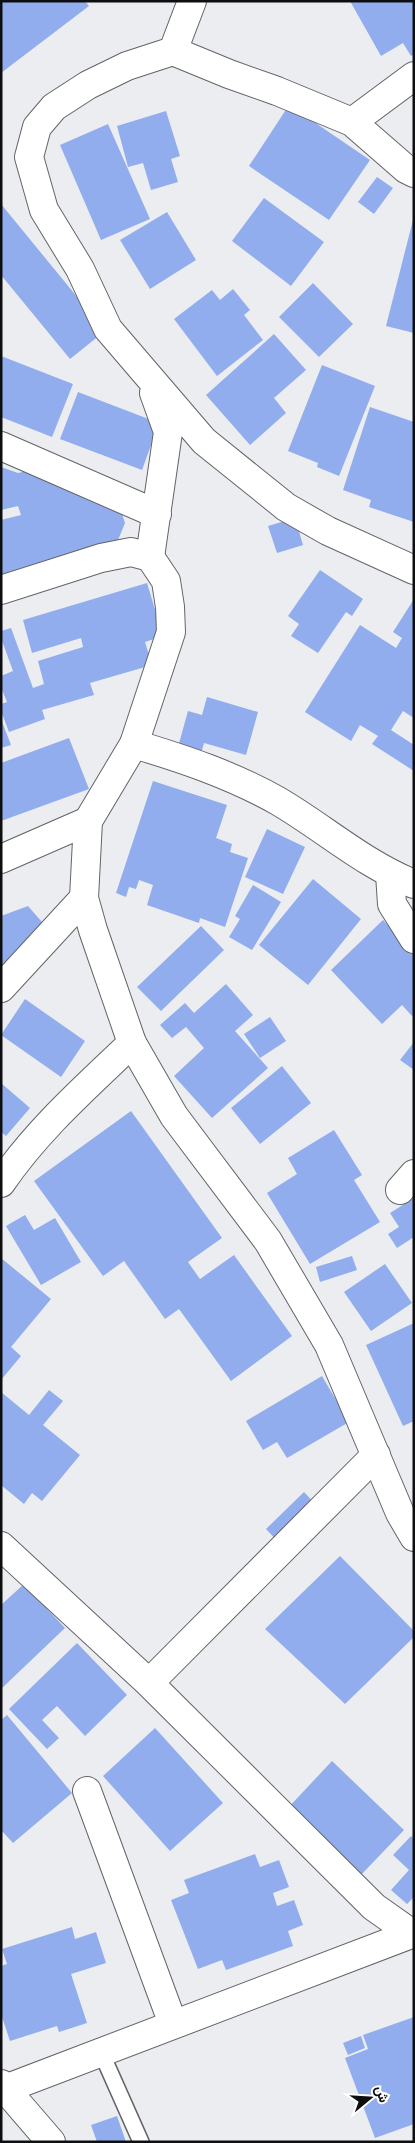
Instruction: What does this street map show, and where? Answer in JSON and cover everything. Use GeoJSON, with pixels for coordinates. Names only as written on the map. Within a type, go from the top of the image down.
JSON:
{"type":"FeatureCollection","features":[{"type":"Feature","properties":{"kind":"street"},"geometry":{"type":"LineString","coordinates":[[173,51],[192,1]]}},
{"type":"Feature","properties":{"kind":"street"},"geometry":{"type":"LineString","coordinates":[[150,557],[168,432],[160,406],[147,380],[108,329],[80,269],[44,210],[29,157],[37,127],[54,107],[88,85],[128,66],[173,51],[228,74],[277,90],[352,122],[406,169],[414,173]]}},
{"type":"Feature","properties":{"kind":"street"},"geometry":{"type":"LineString","coordinates":[[352,122],[414,76]]}},
{"type":"Feature","properties":{"kind":"street"},"geometry":{"type":"LineString","coordinates":[[108,329],[204,441],[286,507],[328,531],[414,570]]}},
{"type":"Feature","properties":{"kind":"street"},"geometry":{"type":"LineString","coordinates":[[1,446],[157,514]]}},
{"type":"Feature","properties":{"kind":"street"},"geometry":{"type":"LineString","coordinates":[[1,590],[101,558],[130,552],[150,557],[166,581],[171,632],[134,744],[88,822],[84,898],[93,930],[132,1043],[174,1116],[268,1242],[320,1329],[329,1345],[400,1512],[414,1537]]}},
{"type":"Feature","properties":{"kind":"street"},"geometry":{"type":"LineString","coordinates":[[134,744],[194,762],[232,777],[279,802],[402,879],[392,904],[414,939]]}},
{"type":"Feature","properties":{"kind":"street"},"geometry":{"type":"LineString","coordinates":[[1,859],[88,822]]}},
{"type":"Feature","properties":{"kind":"street"},"geometry":{"type":"LineString","coordinates":[[1,988],[84,898]]}},
{"type":"Feature","properties":{"kind":"street"},"geometry":{"type":"LineString","coordinates":[[1,1183],[17,1160],[57,1117],[132,1043]]}},
{"type":"Feature","properties":{"kind":"street"},"geometry":{"type":"LineString","coordinates":[[149,1683],[376,1455]]}},
{"type":"Feature","properties":{"kind":"street"},"geometry":{"type":"LineString","coordinates":[[1,1546],[149,1683],[374,1907],[412,1933]]}},
{"type":"Feature","properties":{"kind":"street"},"geometry":{"type":"LineString","coordinates":[[87,1791],[173,2024]]}},
{"type":"Feature","properties":{"kind":"street"},"geometry":{"type":"LineString","coordinates":[[51,2142],[3,2087],[101,2052],[412,1933]]}},
{"type":"Feature","properties":{"kind":"lane"},"geometry":{"type":"LineString","coordinates":[[101,2052],[141,2142]]}},
{"type":"Feature","properties":{"kind":"building"},"geometry":{"type":"Polygon","coordinates":[[[1,1],[85,1],[89,6],[1,73],[1,1]]]}},
{"type":"Feature","properties":{"kind":"building"},"geometry":{"type":"Polygon","coordinates":[[[350,1],[414,1],[414,54],[411,56],[403,43],[381,56],[350,1]]]}},
{"type":"Feature","properties":{"kind":"building"},"geometry":{"type":"Polygon","coordinates":[[[289,105],[370,160],[329,220],[249,166],[289,105]]]}},
{"type":"Feature","properties":{"kind":"building"},"geometry":{"type":"Polygon","coordinates":[[[166,111],[180,156],[171,159],[178,182],[151,190],[143,163],[128,167],[117,126],[166,111]]]}},
{"type":"Feature","properties":{"kind":"building"},"geometry":{"type":"Polygon","coordinates":[[[108,124],[150,219],[101,240],[60,145],[108,124]]]}},
{"type":"Feature","properties":{"kind":"building"},"geometry":{"type":"Polygon","coordinates":[[[377,177],[393,188],[374,214],[358,202],[377,177]]]}},
{"type":"Feature","properties":{"kind":"building"},"geometry":{"type":"Polygon","coordinates":[[[264,198],[324,242],[291,286],[232,241],[264,198]]]}},
{"type":"Feature","properties":{"kind":"building"},"geometry":{"type":"Polygon","coordinates":[[[1,204],[105,331],[70,359],[1,275],[1,204]]]}},
{"type":"Feature","properties":{"kind":"building"},"geometry":{"type":"Polygon","coordinates":[[[167,212],[196,260],[150,289],[120,240],[167,212]]]}},
{"type":"Feature","properties":{"kind":"building"},"geometry":{"type":"Polygon","coordinates":[[[414,220],[414,333],[386,326],[414,220]]]}},
{"type":"Feature","properties":{"kind":"building"},"geometry":{"type":"Polygon","coordinates":[[[313,283],[353,324],[319,357],[279,317],[313,283]]]}},
{"type":"Feature","properties":{"kind":"building"},"geometry":{"type":"Polygon","coordinates":[[[233,289],[250,310],[244,315],[263,340],[217,376],[174,319],[212,290],[220,300],[233,289]]]}},
{"type":"Feature","properties":{"kind":"building"},"geometry":{"type":"Polygon","coordinates":[[[274,334],[306,370],[274,398],[286,413],[250,445],[206,395],[274,334]]]}},
{"type":"Feature","properties":{"kind":"building"},"geometry":{"type":"Polygon","coordinates":[[[1,356],[73,384],[52,437],[1,417],[1,356]]]}},
{"type":"Feature","properties":{"kind":"building"},"geometry":{"type":"Polygon","coordinates":[[[322,365],[375,386],[339,476],[317,467],[318,463],[288,451],[322,365]]]}},
{"type":"Feature","properties":{"kind":"building"},"geometry":{"type":"Polygon","coordinates":[[[78,392],[159,423],[142,470],[60,439],[78,392]]]}},
{"type":"Feature","properties":{"kind":"building"},"geometry":{"type":"Polygon","coordinates":[[[370,407],[414,422],[414,522],[369,507],[371,500],[343,490],[370,407]]]}},
{"type":"Feature","properties":{"kind":"building"},"geometry":{"type":"Polygon","coordinates":[[[1,467],[18,473],[27,471],[120,508],[125,523],[116,545],[1,576],[1,520],[21,515],[18,506],[1,510],[1,467]]]}},
{"type":"Feature","properties":{"kind":"building"},"geometry":{"type":"Polygon","coordinates":[[[295,518],[303,545],[277,553],[268,526],[295,518]]]}},
{"type":"Feature","properties":{"kind":"building"},"geometry":{"type":"Polygon","coordinates":[[[320,570],[363,599],[352,616],[346,612],[318,653],[291,636],[299,624],[288,616],[320,570]]]}},
{"type":"Feature","properties":{"kind":"building"},"geometry":{"type":"Polygon","coordinates":[[[147,583],[163,636],[145,642],[152,665],[90,683],[94,695],[42,710],[45,719],[9,732],[1,711],[1,704],[7,702],[1,687],[1,676],[13,671],[1,638],[1,631],[11,628],[33,688],[44,684],[38,661],[83,647],[81,638],[32,653],[23,620],[147,583]]]}},
{"type":"Feature","properties":{"kind":"building"},"geometry":{"type":"Polygon","coordinates":[[[414,599],[414,718],[403,711],[391,730],[414,745],[414,771],[372,744],[378,736],[360,725],[351,741],[305,712],[360,625],[396,648],[402,638],[393,632],[414,599]]]}},
{"type":"Feature","properties":{"kind":"building"},"geometry":{"type":"Polygon","coordinates":[[[207,697],[258,712],[246,755],[204,743],[201,754],[178,747],[188,711],[202,715],[207,697]]]}},
{"type":"Feature","properties":{"kind":"building"},"geometry":{"type":"Polygon","coordinates":[[[1,719],[11,745],[1,748],[1,719]]]}},
{"type":"Feature","properties":{"kind":"building"},"geometry":{"type":"Polygon","coordinates":[[[69,738],[89,789],[1,821],[1,763],[69,738]]]}},
{"type":"Feature","properties":{"kind":"building"},"geometry":{"type":"Polygon","coordinates":[[[153,781],[227,805],[216,838],[232,844],[230,852],[248,858],[225,927],[200,918],[199,923],[147,905],[153,885],[139,880],[136,889],[129,887],[126,897],[116,893],[153,781]]]}},
{"type":"Feature","properties":{"kind":"building"},"geometry":{"type":"Polygon","coordinates":[[[267,829],[305,847],[283,894],[245,877],[267,829]]]}},
{"type":"Feature","properties":{"kind":"building"},"geometry":{"type":"Polygon","coordinates":[[[313,879],[361,919],[308,985],[259,945],[313,879]]]}},
{"type":"Feature","properties":{"kind":"building"},"geometry":{"type":"Polygon","coordinates":[[[253,885],[281,902],[252,950],[229,937],[240,919],[235,916],[253,885]]]}},
{"type":"Feature","properties":{"kind":"building"},"geometry":{"type":"Polygon","coordinates":[[[28,906],[49,930],[1,973],[1,916],[28,906]]]}},
{"type":"Feature","properties":{"kind":"building"},"geometry":{"type":"Polygon","coordinates":[[[383,920],[414,953],[414,1014],[412,1016],[402,1005],[382,1024],[331,970],[383,920]]]}},
{"type":"Feature","properties":{"kind":"building"},"geometry":{"type":"Polygon","coordinates":[[[201,926],[224,950],[161,1011],[137,987],[201,926]]]}},
{"type":"Feature","properties":{"kind":"building"},"geometry":{"type":"Polygon","coordinates":[[[226,984],[253,1015],[235,1031],[268,1068],[212,1118],[174,1076],[204,1048],[186,1027],[172,1038],[160,1025],[185,1003],[194,1013],[226,984]]]}},
{"type":"Feature","properties":{"kind":"building"},"geometry":{"type":"Polygon","coordinates":[[[25,999],[85,1041],[61,1077],[1,1035],[25,999]]]}},
{"type":"Feature","properties":{"kind":"building"},"geometry":{"type":"Polygon","coordinates":[[[270,1017],[286,1041],[260,1058],[244,1034],[270,1017]]]}},
{"type":"Feature","properties":{"kind":"building"},"geometry":{"type":"Polygon","coordinates":[[[414,1042],[414,1070],[400,1060],[414,1042]]]}},
{"type":"Feature","properties":{"kind":"building"},"geometry":{"type":"Polygon","coordinates":[[[282,1066],[311,1103],[260,1144],[231,1108],[282,1066]]]}},
{"type":"Feature","properties":{"kind":"building"},"geometry":{"type":"Polygon","coordinates":[[[1,1083],[30,1108],[6,1136],[1,1132],[1,1083]]]}},
{"type":"Feature","properties":{"kind":"building"},"geometry":{"type":"Polygon","coordinates":[[[131,1111],[222,1238],[188,1262],[200,1279],[234,1255],[292,1336],[231,1381],[179,1309],[165,1319],[124,1261],[103,1276],[34,1181],[131,1111]]]}},
{"type":"Feature","properties":{"kind":"building"},"geometry":{"type":"Polygon","coordinates":[[[334,1130],[362,1175],[354,1180],[380,1222],[310,1264],[267,1193],[297,1174],[288,1158],[334,1130]]]}},
{"type":"Feature","properties":{"kind":"building"},"geometry":{"type":"Polygon","coordinates":[[[414,1198],[414,1237],[397,1248],[388,1234],[399,1227],[390,1213],[414,1198]]]}},
{"type":"Feature","properties":{"kind":"building"},"geometry":{"type":"Polygon","coordinates":[[[25,1215],[34,1230],[55,1218],[81,1262],[41,1285],[6,1226],[25,1215]]]}},
{"type":"Feature","properties":{"kind":"building"},"geometry":{"type":"Polygon","coordinates":[[[352,1256],[357,1270],[320,1282],[316,1267],[352,1256]]]}},
{"type":"Feature","properties":{"kind":"building"},"geometry":{"type":"Polygon","coordinates":[[[1,1258],[51,1299],[11,1347],[21,1356],[1,1380],[1,1258]]]}},
{"type":"Feature","properties":{"kind":"building"},"geometry":{"type":"Polygon","coordinates":[[[385,1264],[412,1303],[371,1331],[344,1292],[385,1264]]]}},
{"type":"Feature","properties":{"kind":"building"},"geometry":{"type":"Polygon","coordinates":[[[414,1323],[414,1421],[403,1426],[366,1345],[414,1323]]]}},
{"type":"Feature","properties":{"kind":"building"},"geometry":{"type":"Polygon","coordinates":[[[322,1376],[349,1422],[287,1458],[277,1442],[263,1450],[246,1421],[322,1376]]]}},
{"type":"Feature","properties":{"kind":"building"},"geometry":{"type":"Polygon","coordinates":[[[49,1390],[63,1401],[43,1425],[80,1455],[42,1501],[32,1493],[24,1504],[1,1485],[1,1392],[29,1415],[49,1390]]]}},
{"type":"Feature","properties":{"kind":"building"},"geometry":{"type":"Polygon","coordinates":[[[304,1492],[320,1509],[282,1546],[266,1529],[304,1492]]]}},
{"type":"Feature","properties":{"kind":"building"},"geometry":{"type":"Polygon","coordinates":[[[340,1556],[414,1631],[414,1637],[345,1704],[265,1629],[340,1556]]]}},
{"type":"Feature","properties":{"kind":"building"},"geometry":{"type":"Polygon","coordinates":[[[24,1584],[65,1628],[1,1689],[1,1605],[24,1584]]]}},
{"type":"Feature","properties":{"kind":"building"},"geometry":{"type":"Polygon","coordinates":[[[77,1643],[127,1695],[85,1736],[57,1706],[42,1720],[59,1738],[47,1749],[9,1709],[77,1643]]]}},
{"type":"Feature","properties":{"kind":"building"},"geometry":{"type":"Polygon","coordinates":[[[7,1715],[72,1793],[13,1843],[1,1830],[1,1720],[7,1715]]]}},
{"type":"Feature","properties":{"kind":"building"},"geometry":{"type":"Polygon","coordinates":[[[155,1728],[223,1803],[170,1851],[103,1776],[155,1728]]]}},
{"type":"Feature","properties":{"kind":"building"},"geometry":{"type":"Polygon","coordinates":[[[332,1761],[404,1830],[359,1877],[287,1809],[332,1761]]]}},
{"type":"Feature","properties":{"kind":"building"},"geometry":{"type":"Polygon","coordinates":[[[411,1836],[414,1839],[414,1897],[407,1904],[391,1890],[409,1870],[393,1855],[411,1836]]]}},
{"type":"Feature","properties":{"kind":"building"},"geometry":{"type":"Polygon","coordinates":[[[255,1854],[260,1867],[279,1860],[289,1887],[273,1893],[277,1906],[294,1900],[303,1925],[288,1931],[293,1946],[226,1970],[222,1960],[198,1969],[171,1900],[189,1893],[184,1880],[255,1854]]]}},
{"type":"Feature","properties":{"kind":"building"},"geometry":{"type":"Polygon","coordinates":[[[72,1927],[75,1939],[96,1932],[106,1963],[71,1974],[87,2023],[59,2032],[57,2026],[10,2041],[1,2014],[1,1966],[7,1964],[2,1949],[72,1927]]]}},
{"type":"Feature","properties":{"kind":"building"},"geometry":{"type":"Polygon","coordinates":[[[414,2017],[414,2124],[375,2138],[345,2058],[368,2049],[363,2035],[414,2017]]]}},
{"type":"Feature","properties":{"kind":"building"},"geometry":{"type":"Polygon","coordinates":[[[361,2036],[365,2048],[348,2055],[343,2043],[361,2036]]]}},
{"type":"Feature","properties":{"kind":"building"},"geometry":{"type":"Polygon","coordinates":[[[117,2116],[126,2142],[97,2142],[91,2125],[117,2116]]]}}]}
